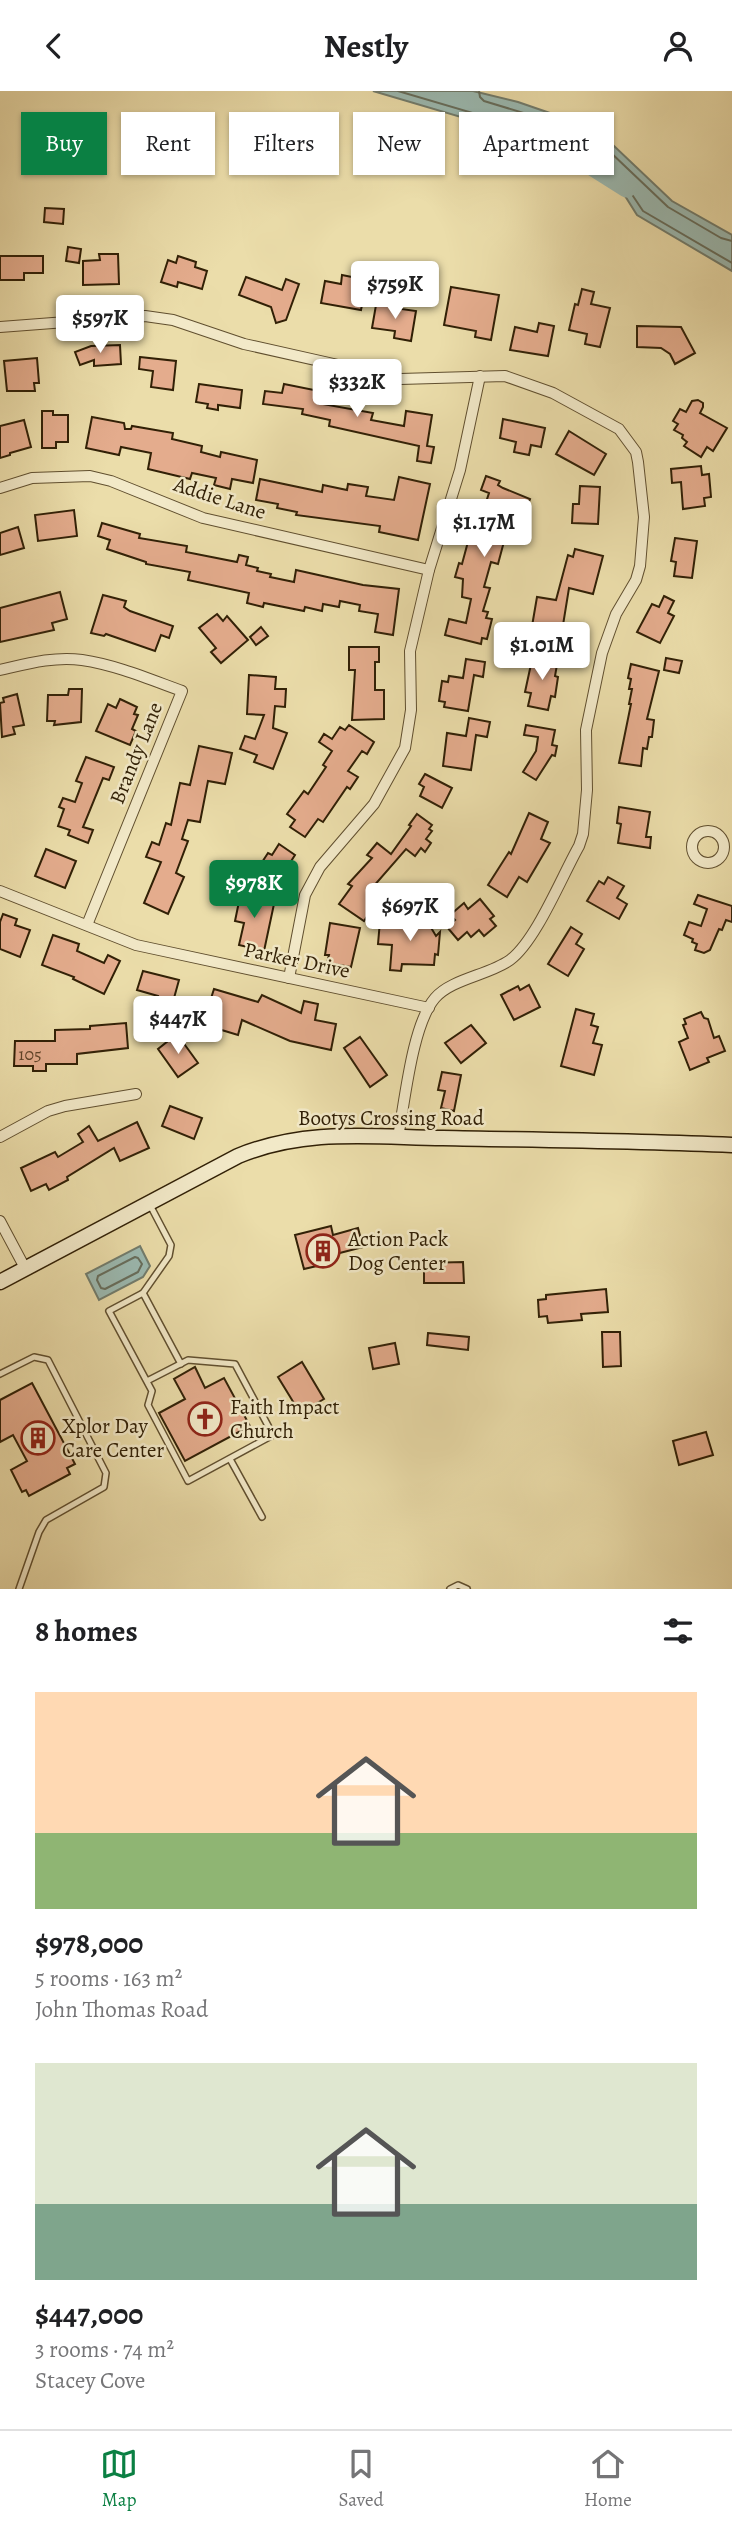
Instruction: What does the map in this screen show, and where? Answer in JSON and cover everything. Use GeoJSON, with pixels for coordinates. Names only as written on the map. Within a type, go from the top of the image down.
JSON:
{"type":"FeatureCollection","features":[{"type":"Feature","properties":{"kind":"street"},"geometry":{"type":"LineString","coordinates":[[0,327],[145,316],[173,320],[244,344],[400,379],[505,376],[553,393],[610,423],[625,436],[636,452],[644,517],[641,557],[636,580],[616,614],[602,655],[586,730],[587,790],[583,834],[579,846],[530,939],[514,957],[498,968],[445,990],[435,998],[418,1034],[398,1137]]}},
{"type":"Feature","properties":{"kind":"street"},"geometry":{"type":"LineString","coordinates":[[289,978],[305,895],[320,867],[374,804],[405,748],[410,721],[410,651],[429,570],[460,470],[480,376]]}},
{"type":"Feature","properties":{"kind":"street","name":"Addie Lane"},"geometry":{"type":"LineString","coordinates":[[0,488],[32,478],[90,476],[137,491],[203,518],[429,570]]}},
{"type":"Feature","properties":{"kind":"street","name":"Brandy Lane"},"geometry":{"type":"LineString","coordinates":[[0,670],[54,660],[80,660],[113,667],[182,691],[88,925]]}},
{"type":"Feature","properties":{"kind":"street"},"geometry":{"type":"LineString","coordinates":[[723,842],[732,854]]}},
{"type":"Feature","properties":{"kind":"street","name":"Parker Drive"},"geometry":{"type":"LineString","coordinates":[[0,891],[135,945],[429,1008]]}},
{"type":"Feature","properties":{"kind":"street"},"geometry":{"type":"LineString","coordinates":[[0,1137],[56,1108],[136,1094]]}},
{"type":"Feature","properties":{"kind":"street","name":"Bootys Crossing Road"},"geometry":{"type":"LineString","coordinates":[[0,1282],[238,1156],[280,1142],[315,1137],[398,1137],[732,1145]]}},
{"type":"Feature","properties":{"kind":"street"},"geometry":{"type":"LineString","coordinates":[[0,1221],[26,1268]]}},
{"type":"Feature","properties":{"kind":"lane"},"geometry":{"type":"LineString","coordinates":[[147,1381],[188,1360],[235,1364],[273,1435],[188,1481],[148,1405],[152,1391],[109,1311],[143,1293],[169,1256],[171,1245],[149,1203]]}},
{"type":"Feature","properties":{"kind":"lane"},"geometry":{"type":"LineString","coordinates":[[143,1293],[181,1364]]}},
{"type":"Feature","properties":{"kind":"lane"},"geometry":{"type":"LineString","coordinates":[[0,1374],[34,1357],[48,1360],[106,1473],[104,1487],[52,1515],[41,1526],[19,1589]]}},
{"type":"Feature","properties":{"kind":"lane"},"geometry":{"type":"LineString","coordinates":[[230,1459],[262,1517]]}},
{"type":"Feature","properties":{"kind":"lane"},"geometry":{"type":"LineString","coordinates":[[450,1589],[458,1585],[467,1589]]}},
{"type":"Feature","properties":{"kind":"water"},"geometry":{"type":"Polygon","coordinates":[[[373,91],[473,91],[547,112],[459,112],[459,116],[373,91]]]}},
{"type":"Feature","properties":{"kind":"water"},"geometry":{"type":"Polygon","coordinates":[[[614,146],[672,201],[732,235],[732,271],[637,215],[620,188],[607,175],[614,175],[614,146]]]}},
{"type":"Feature","properties":{"kind":"water"},"geometry":{"type":"Polygon","coordinates":[[[140,1246],[150,1266],[143,1277],[99,1300],[86,1274],[140,1246]]]}},
{"type":"Feature","properties":{"kind":"building"},"geometry":{"type":"Polygon","coordinates":[[[45,208],[64,209],[63,224],[44,222],[45,208]]]}},
{"type":"Feature","properties":{"kind":"building"},"geometry":{"type":"Polygon","coordinates":[[[68,247],[81,249],[79,263],[66,261],[68,247]]]}},
{"type":"Feature","properties":{"kind":"building"},"geometry":{"type":"Polygon","coordinates":[[[99,254],[118,254],[119,284],[83,285],[83,261],[100,260],[99,254]]]}},
{"type":"Feature","properties":{"kind":"building"},"geometry":{"type":"Polygon","coordinates":[[[0,256],[43,256],[43,273],[24,273],[24,280],[0,280],[0,256]]]}},
{"type":"Feature","properties":{"kind":"building"},"geometry":{"type":"Polygon","coordinates":[[[178,256],[196,262],[195,267],[207,271],[202,289],[178,282],[177,287],[161,282],[168,260],[176,263],[178,256]]]}},
{"type":"Feature","properties":{"kind":"building"},"geometry":{"type":"Polygon","coordinates":[[[342,275],[367,280],[361,310],[321,303],[325,281],[341,284],[342,275]]]}},
{"type":"Feature","properties":{"kind":"building"},"geometry":{"type":"Polygon","coordinates":[[[246,277],[282,290],[286,279],[299,284],[286,320],[276,323],[271,307],[239,295],[246,277]]]}},
{"type":"Feature","properties":{"kind":"building"},"geometry":{"type":"Polygon","coordinates":[[[451,287],[499,295],[491,340],[475,337],[476,331],[444,325],[451,287]]]}},
{"type":"Feature","properties":{"kind":"building"},"geometry":{"type":"Polygon","coordinates":[[[582,289],[594,292],[591,304],[610,308],[600,347],[585,344],[587,334],[569,330],[575,304],[578,305],[582,289]]]}},
{"type":"Feature","properties":{"kind":"building"},"geometry":{"type":"Polygon","coordinates":[[[385,301],[395,303],[394,308],[416,311],[411,341],[394,338],[395,331],[372,328],[376,305],[384,306],[385,301]]]}},
{"type":"Feature","properties":{"kind":"building"},"geometry":{"type":"Polygon","coordinates":[[[539,323],[554,326],[548,356],[510,350],[515,327],[537,332],[539,323]]]}},
{"type":"Feature","properties":{"kind":"building"},"geometry":{"type":"Polygon","coordinates":[[[637,326],[681,327],[695,353],[675,364],[670,354],[661,348],[637,347],[637,326]]]}},
{"type":"Feature","properties":{"kind":"building"},"geometry":{"type":"Polygon","coordinates":[[[120,345],[121,364],[94,366],[94,360],[80,365],[75,352],[91,346],[120,345]]]}},
{"type":"Feature","properties":{"kind":"building"},"geometry":{"type":"Polygon","coordinates":[[[140,357],[176,361],[173,390],[151,387],[153,371],[139,369],[140,357]]]}},
{"type":"Feature","properties":{"kind":"building"},"geometry":{"type":"Polygon","coordinates":[[[37,358],[39,383],[34,383],[35,391],[7,391],[4,361],[37,358]]]}},
{"type":"Feature","properties":{"kind":"building"},"geometry":{"type":"Polygon","coordinates":[[[199,384],[242,390],[240,408],[218,405],[218,410],[207,408],[208,404],[196,402],[199,384]]]}},
{"type":"Feature","properties":{"kind":"building"},"geometry":{"type":"Polygon","coordinates":[[[284,384],[319,391],[317,403],[373,413],[371,420],[404,426],[406,411],[432,415],[427,446],[434,447],[431,463],[417,461],[419,446],[329,426],[330,420],[302,414],[303,409],[263,404],[265,391],[282,393],[284,384]]]}},
{"type":"Feature","properties":{"kind":"building"},"geometry":{"type":"Polygon","coordinates":[[[692,401],[703,403],[700,413],[727,428],[713,451],[707,447],[701,457],[684,446],[687,442],[682,438],[683,435],[674,430],[678,424],[673,421],[680,409],[686,412],[692,401]]]}},
{"type":"Feature","properties":{"kind":"building"},"geometry":{"type":"Polygon","coordinates":[[[42,411],[53,411],[53,415],[68,415],[68,442],[56,442],[56,448],[42,448],[42,411]]]}},
{"type":"Feature","properties":{"kind":"building"},"geometry":{"type":"Polygon","coordinates":[[[92,417],[124,423],[125,429],[131,429],[132,426],[173,433],[172,439],[202,446],[201,452],[220,457],[221,452],[257,460],[253,483],[232,479],[230,489],[214,485],[216,478],[192,473],[190,479],[148,469],[151,453],[121,447],[119,455],[86,448],[92,417]]]}},
{"type":"Feature","properties":{"kind":"building"},"geometry":{"type":"Polygon","coordinates":[[[503,419],[545,428],[541,447],[531,445],[529,455],[514,452],[516,442],[500,438],[503,419]]]}},
{"type":"Feature","properties":{"kind":"building"},"geometry":{"type":"Polygon","coordinates":[[[24,420],[31,447],[0,458],[0,426],[24,420]]]}},
{"type":"Feature","properties":{"kind":"building"},"geometry":{"type":"Polygon","coordinates":[[[569,431],[606,454],[594,475],[556,454],[569,431]]]}},
{"type":"Feature","properties":{"kind":"building"},"geometry":{"type":"Polygon","coordinates":[[[701,466],[702,475],[709,474],[711,497],[704,498],[705,506],[683,509],[681,482],[672,483],[671,469],[701,466]]]}},
{"type":"Feature","properties":{"kind":"building"},"geometry":{"type":"Polygon","coordinates":[[[486,476],[500,481],[498,485],[503,488],[530,499],[522,521],[501,514],[496,532],[506,534],[498,564],[491,562],[484,587],[490,588],[483,611],[488,612],[486,618],[492,619],[487,639],[482,638],[481,644],[445,635],[449,619],[466,623],[471,599],[462,597],[463,579],[455,577],[459,563],[462,564],[469,538],[474,539],[489,493],[481,490],[486,476]]]}},
{"type":"Feature","properties":{"kind":"building"},"geometry":{"type":"Polygon","coordinates":[[[399,477],[430,484],[418,540],[379,532],[380,526],[296,515],[297,512],[277,508],[278,504],[256,500],[260,479],[322,492],[323,485],[347,490],[348,484],[368,487],[366,496],[394,500],[399,477]]]}},
{"type":"Feature","properties":{"kind":"building"},"geometry":{"type":"Polygon","coordinates":[[[580,486],[600,487],[598,524],[572,523],[573,504],[579,504],[580,486]]]}},
{"type":"Feature","properties":{"kind":"building"},"geometry":{"type":"Polygon","coordinates":[[[74,510],[77,536],[38,541],[35,515],[74,510]]]}},
{"type":"Feature","properties":{"kind":"building"},"geometry":{"type":"Polygon","coordinates":[[[102,523],[140,534],[139,538],[187,546],[186,552],[237,562],[239,555],[248,557],[246,565],[271,574],[270,577],[294,582],[296,570],[363,585],[399,589],[393,635],[375,632],[378,614],[359,611],[360,605],[340,601],[339,607],[323,604],[322,611],[305,607],[304,611],[264,603],[263,607],[247,603],[249,593],[188,580],[190,572],[146,564],[107,549],[110,540],[98,536],[102,523]]]}},
{"type":"Feature","properties":{"kind":"building"},"geometry":{"type":"Polygon","coordinates":[[[18,527],[24,548],[0,555],[0,533],[18,527]]]}},
{"type":"Feature","properties":{"kind":"building"},"geometry":{"type":"Polygon","coordinates":[[[675,538],[697,541],[692,578],[674,576],[676,562],[671,561],[675,538]]]}},
{"type":"Feature","properties":{"kind":"building"},"geometry":{"type":"Polygon","coordinates":[[[575,549],[603,556],[593,594],[569,588],[563,625],[567,625],[565,637],[531,632],[537,597],[556,600],[568,555],[573,557],[575,549]]]}},
{"type":"Feature","properties":{"kind":"building"},"geometry":{"type":"Polygon","coordinates":[[[60,592],[67,619],[52,623],[54,630],[0,642],[0,608],[60,592]]]}},
{"type":"Feature","properties":{"kind":"building"},"geometry":{"type":"Polygon","coordinates":[[[103,595],[126,601],[124,607],[130,611],[173,626],[169,638],[161,635],[155,651],[106,634],[104,636],[91,633],[103,595]]]}},
{"type":"Feature","properties":{"kind":"building"},"geometry":{"type":"Polygon","coordinates":[[[664,596],[674,601],[668,613],[674,616],[660,643],[637,632],[652,604],[659,607],[664,596]]]}},
{"type":"Feature","properties":{"kind":"building"},"geometry":{"type":"Polygon","coordinates":[[[217,614],[223,621],[227,616],[248,640],[221,663],[211,652],[216,648],[199,628],[217,614]]]}},
{"type":"Feature","properties":{"kind":"building"},"geometry":{"type":"Polygon","coordinates":[[[261,627],[268,636],[256,645],[250,637],[261,627]]]}},
{"type":"Feature","properties":{"kind":"building"},"geometry":{"type":"Polygon","coordinates":[[[349,647],[379,647],[379,662],[375,662],[375,690],[384,690],[384,719],[352,720],[355,670],[349,670],[349,647]]]}},
{"type":"Feature","properties":{"kind":"building"},"geometry":{"type":"Polygon","coordinates":[[[533,655],[558,659],[555,697],[551,696],[548,710],[528,706],[531,693],[525,692],[533,655]]]}},
{"type":"Feature","properties":{"kind":"building"},"geometry":{"type":"Polygon","coordinates":[[[666,658],[682,661],[679,673],[664,670],[666,658]]]}},
{"type":"Feature","properties":{"kind":"building"},"geometry":{"type":"Polygon","coordinates":[[[466,659],[485,662],[483,677],[474,675],[468,711],[444,707],[445,702],[439,701],[442,681],[448,682],[449,676],[463,678],[466,659]]]}},
{"type":"Feature","properties":{"kind":"building"},"geometry":{"type":"Polygon","coordinates":[[[631,664],[659,671],[647,719],[654,720],[652,737],[649,737],[647,749],[643,748],[641,766],[619,763],[631,704],[631,679],[628,678],[631,664]]]}},
{"type":"Feature","properties":{"kind":"building"},"geometry":{"type":"Polygon","coordinates":[[[249,675],[276,677],[275,689],[286,689],[285,707],[275,706],[273,728],[287,733],[273,769],[254,762],[257,755],[240,749],[245,736],[255,739],[264,715],[247,714],[249,675]]]}},
{"type":"Feature","properties":{"kind":"building"},"geometry":{"type":"Polygon","coordinates":[[[69,689],[82,689],[81,722],[54,725],[55,721],[47,721],[48,695],[68,695],[69,689]]]}},
{"type":"Feature","properties":{"kind":"building"},"geometry":{"type":"Polygon","coordinates":[[[17,694],[24,725],[13,727],[15,734],[2,737],[0,703],[4,702],[3,698],[17,694]]]}},
{"type":"Feature","properties":{"kind":"building"},"geometry":{"type":"Polygon","coordinates":[[[120,699],[137,707],[134,714],[138,715],[132,729],[136,731],[130,745],[96,731],[108,704],[116,708],[120,699]]]}},
{"type":"Feature","properties":{"kind":"building"},"geometry":{"type":"Polygon","coordinates":[[[469,718],[490,722],[487,737],[476,735],[471,770],[443,766],[447,733],[466,736],[469,718]]]}},
{"type":"Feature","properties":{"kind":"building"},"geometry":{"type":"Polygon","coordinates":[[[349,725],[374,742],[367,754],[362,751],[348,771],[358,777],[350,789],[347,787],[323,822],[318,819],[305,837],[290,827],[295,820],[287,814],[304,791],[308,794],[326,767],[323,765],[332,751],[319,742],[324,734],[332,739],[340,727],[345,730],[349,725]]]}},
{"type":"Feature","properties":{"kind":"building"},"geometry":{"type":"Polygon","coordinates":[[[526,725],[555,730],[552,745],[557,746],[555,756],[552,755],[536,780],[523,772],[536,751],[538,737],[524,735],[526,725]]]}},
{"type":"Feature","properties":{"kind":"building"},"geometry":{"type":"Polygon","coordinates":[[[199,746],[232,753],[225,784],[208,781],[200,822],[188,820],[182,839],[188,841],[176,873],[184,877],[168,914],[144,903],[161,862],[146,857],[152,842],[159,845],[166,823],[171,825],[180,783],[190,785],[199,746]]]}},
{"type":"Feature","properties":{"kind":"building"},"geometry":{"type":"Polygon","coordinates":[[[86,757],[114,767],[109,780],[103,778],[83,827],[93,830],[88,843],[68,835],[70,830],[58,826],[64,809],[59,807],[63,798],[75,802],[82,783],[76,781],[86,757]]]}},
{"type":"Feature","properties":{"kind":"building"},"geometry":{"type":"Polygon","coordinates":[[[425,774],[452,788],[442,808],[420,796],[424,787],[419,784],[425,774]]]}},
{"type":"Feature","properties":{"kind":"building"},"geometry":{"type":"Polygon","coordinates":[[[619,807],[650,812],[646,837],[651,837],[650,848],[618,843],[621,824],[617,823],[619,807]]]}},
{"type":"Feature","properties":{"kind":"building"},"geometry":{"type":"Polygon","coordinates":[[[529,813],[548,822],[541,839],[550,843],[527,882],[519,877],[507,897],[488,885],[509,852],[511,854],[529,813]]]}},
{"type":"Feature","properties":{"kind":"building"},"geometry":{"type":"Polygon","coordinates":[[[417,814],[432,825],[429,829],[432,831],[426,839],[431,843],[425,852],[421,848],[415,856],[406,849],[372,888],[382,894],[364,921],[339,904],[352,886],[348,884],[372,858],[367,855],[377,843],[391,854],[417,814]]]}},
{"type":"Feature","properties":{"kind":"building"},"geometry":{"type":"Polygon","coordinates":[[[279,844],[295,855],[275,886],[255,873],[268,853],[272,855],[279,844]]]}},
{"type":"Feature","properties":{"kind":"building"},"geometry":{"type":"Polygon","coordinates":[[[46,849],[76,861],[65,888],[35,876],[46,849]]]}},
{"type":"Feature","properties":{"kind":"building"},"geometry":{"type":"Polygon","coordinates":[[[608,877],[624,886],[617,898],[627,904],[619,919],[587,901],[599,881],[604,884],[608,877]]]}},
{"type":"Feature","properties":{"kind":"building"},"geometry":{"type":"Polygon","coordinates":[[[241,892],[268,897],[265,902],[274,904],[264,951],[239,945],[244,923],[235,921],[241,892]]]}},
{"type":"Feature","properties":{"kind":"building"},"geometry":{"type":"Polygon","coordinates":[[[698,895],[732,906],[732,922],[726,920],[710,950],[704,953],[695,950],[697,944],[684,935],[689,922],[701,926],[707,909],[694,904],[698,895]]]}},
{"type":"Feature","properties":{"kind":"building"},"geometry":{"type":"Polygon","coordinates":[[[480,899],[494,916],[490,919],[496,926],[484,936],[479,930],[471,937],[467,932],[458,940],[447,927],[455,920],[450,915],[464,903],[468,909],[480,899]]]}},
{"type":"Feature","properties":{"kind":"building"},"geometry":{"type":"Polygon","coordinates":[[[3,914],[17,919],[15,925],[30,930],[20,957],[0,949],[0,922],[3,914]]]}},
{"type":"Feature","properties":{"kind":"building"},"geometry":{"type":"Polygon","coordinates":[[[416,920],[427,921],[436,936],[440,932],[438,955],[435,954],[434,965],[402,964],[401,971],[390,970],[392,945],[378,944],[380,921],[416,924],[416,920]]]}},
{"type":"Feature","properties":{"kind":"building"},"geometry":{"type":"Polygon","coordinates":[[[330,923],[360,928],[351,967],[327,963],[329,955],[325,955],[330,923]]]}},
{"type":"Feature","properties":{"kind":"building"},"geometry":{"type":"Polygon","coordinates":[[[571,927],[582,934],[576,944],[584,949],[568,976],[548,964],[571,927]]]}},
{"type":"Feature","properties":{"kind":"building"},"geometry":{"type":"Polygon","coordinates":[[[53,935],[79,944],[77,951],[104,963],[108,955],[120,961],[104,994],[73,979],[74,977],[42,965],[53,935]]]}},
{"type":"Feature","properties":{"kind":"building"},"geometry":{"type":"Polygon","coordinates":[[[143,971],[179,980],[171,1009],[156,1005],[158,996],[137,990],[143,971]]]}},
{"type":"Feature","properties":{"kind":"building"},"geometry":{"type":"Polygon","coordinates":[[[529,985],[540,1007],[514,1020],[501,995],[518,986],[520,990],[529,985]]]}},
{"type":"Feature","properties":{"kind":"building"},"geometry":{"type":"Polygon","coordinates":[[[214,989],[258,1002],[262,995],[301,1013],[304,1001],[318,1004],[315,1020],[336,1024],[331,1050],[290,1041],[242,1020],[238,1035],[215,1028],[218,1017],[206,1014],[214,989]]]}},
{"type":"Feature","properties":{"kind":"building"},"geometry":{"type":"Polygon","coordinates":[[[576,1009],[594,1014],[591,1025],[598,1027],[593,1043],[602,1045],[594,1075],[561,1066],[576,1009]]]}},
{"type":"Feature","properties":{"kind":"building"},"geometry":{"type":"Polygon","coordinates":[[[701,1012],[704,1018],[708,1019],[714,1038],[719,1036],[725,1051],[707,1058],[709,1062],[690,1070],[679,1042],[688,1038],[683,1025],[686,1024],[684,1019],[701,1012]]]}},
{"type":"Feature","properties":{"kind":"building"},"geometry":{"type":"Polygon","coordinates":[[[126,1023],[128,1048],[77,1054],[77,1064],[46,1064],[46,1071],[33,1071],[33,1066],[14,1066],[15,1041],[55,1041],[55,1030],[90,1029],[90,1026],[126,1023]]]}},
{"type":"Feature","properties":{"kind":"building"},"geometry":{"type":"Polygon","coordinates":[[[471,1025],[486,1043],[461,1063],[445,1043],[471,1025]]]}},
{"type":"Feature","properties":{"kind":"building"},"geometry":{"type":"Polygon","coordinates":[[[177,1034],[198,1063],[178,1077],[158,1049],[177,1034]]]}},
{"type":"Feature","properties":{"kind":"building"},"geometry":{"type":"Polygon","coordinates":[[[360,1037],[387,1075],[370,1087],[344,1048],[360,1037]]]}},
{"type":"Feature","properties":{"kind":"building"},"geometry":{"type":"Polygon","coordinates":[[[442,1072],[461,1075],[454,1111],[441,1108],[445,1091],[438,1090],[442,1072]]]}},
{"type":"Feature","properties":{"kind":"building"},"geometry":{"type":"Polygon","coordinates":[[[170,1106],[202,1118],[194,1139],[162,1126],[170,1106]]]}},
{"type":"Feature","properties":{"kind":"building"},"geometry":{"type":"Polygon","coordinates":[[[137,1122],[149,1148],[120,1161],[114,1148],[49,1190],[46,1184],[31,1191],[21,1168],[55,1152],[58,1157],[83,1142],[78,1134],[89,1126],[98,1141],[137,1122]]]}},
{"type":"Feature","properties":{"kind":"building","name":"Action Pack Dog Center"},"geometry":{"type":"Polygon","coordinates":[[[331,1226],[333,1235],[358,1228],[363,1247],[332,1255],[334,1262],[304,1269],[295,1235],[331,1226]]]}},
{"type":"Feature","properties":{"kind":"building"},"geometry":{"type":"Polygon","coordinates":[[[463,1262],[464,1283],[424,1283],[424,1263],[463,1262]]]}},
{"type":"Feature","properties":{"kind":"building"},"geometry":{"type":"Polygon","coordinates":[[[606,1289],[608,1312],[581,1314],[582,1320],[548,1323],[547,1316],[539,1317],[538,1300],[546,1299],[546,1295],[606,1289]]]}},
{"type":"Feature","properties":{"kind":"building"},"geometry":{"type":"Polygon","coordinates":[[[602,1332],[620,1332],[621,1366],[603,1367],[602,1332]]]}},
{"type":"Feature","properties":{"kind":"building"},"geometry":{"type":"Polygon","coordinates":[[[428,1333],[469,1337],[468,1350],[427,1345],[428,1333]]]}},
{"type":"Feature","properties":{"kind":"building"},"geometry":{"type":"Polygon","coordinates":[[[395,1343],[399,1364],[373,1369],[369,1348],[395,1343]]]}},
{"type":"Feature","properties":{"kind":"building"},"geometry":{"type":"Polygon","coordinates":[[[302,1362],[324,1399],[300,1413],[278,1377],[302,1362]]]}},
{"type":"Feature","properties":{"kind":"building","name":"Faith Impact Church"},"geometry":{"type":"Polygon","coordinates":[[[195,1367],[205,1388],[224,1378],[250,1426],[185,1461],[159,1413],[185,1399],[174,1379],[195,1367]]]}},
{"type":"Feature","properties":{"kind":"building","name":"Xplor Day Care Center"},"geometry":{"type":"Polygon","coordinates":[[[32,1383],[75,1464],[67,1468],[70,1474],[29,1496],[26,1490],[22,1492],[11,1470],[27,1461],[13,1435],[0,1442],[0,1400],[32,1383]]]}},
{"type":"Feature","properties":{"kind":"building"},"geometry":{"type":"Polygon","coordinates":[[[706,1432],[713,1455],[679,1465],[673,1441],[706,1432]]]}},
{"type":"Feature","properties":{"kind":"waterway"},"geometry":{"type":"LineString","coordinates":[[608,175],[627,187]]}},
{"type":"Feature","properties":{"kind":"place","name":"Action Pack Dog Center"},"geometry":{"type":"Point","coordinates":[323,1251]}},
{"type":"Feature","properties":{"kind":"place","name":"Faith Impact Church"},"geometry":{"type":"Point","coordinates":[205,1419]}},
{"type":"Feature","properties":{"kind":"place","name":"Xplor Day Care Center"},"geometry":{"type":"Point","coordinates":[38,1438]}}]}
